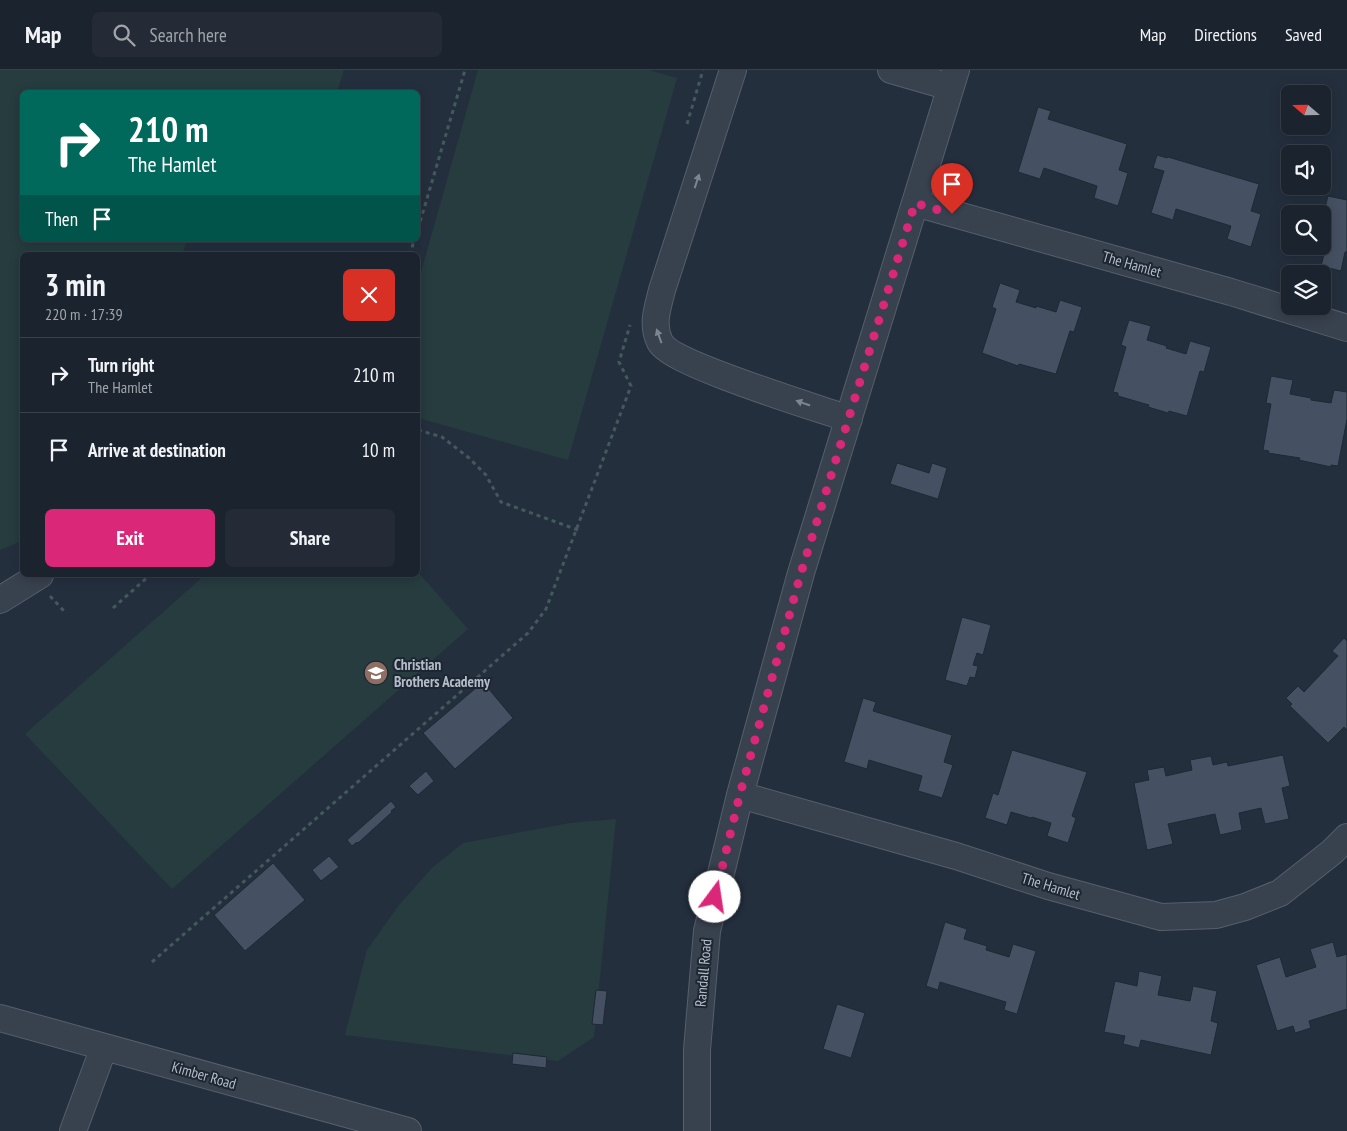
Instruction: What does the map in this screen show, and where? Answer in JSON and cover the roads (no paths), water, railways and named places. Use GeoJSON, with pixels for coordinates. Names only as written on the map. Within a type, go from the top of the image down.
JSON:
{"type":"FeatureCollection","features":[{"type":"Feature","properties":{"kind":"street"},"geometry":{"type":"LineString","coordinates":[[733,70],[662,290],[654,321],[660,342],[674,355],[712,372],[849,419]]}},
{"type":"Feature","properties":{"kind":"street"},"geometry":{"type":"LineString","coordinates":[[891,70],[953,79]]}},
{"type":"Feature","properties":{"kind":"street","name":"Randall Road"},"geometry":{"type":"LineString","coordinates":[[697,1131],[697,1050],[707,931],[740,794],[801,573],[953,79]]}},
{"type":"Feature","properties":{"kind":"street","name":"The Hamlet"},"geometry":{"type":"LineString","coordinates":[[915,203],[1222,289],[1347,328]]}},
{"type":"Feature","properties":{"kind":"street"},"geometry":{"type":"LineString","coordinates":[[0,600],[37,577]]}},
{"type":"Feature","properties":{"kind":"street","name":"The Hamlet"},"geometry":{"type":"LineString","coordinates":[[740,794],[956,856],[1048,886],[1162,917],[1216,915],[1245,907],[1280,892],[1332,852],[1347,837]]}},
{"type":"Feature","properties":{"kind":"street","name":"Kimber Road"},"geometry":{"type":"LineString","coordinates":[[0,1018],[408,1131]]}},
{"type":"Feature","properties":{"kind":"street"},"geometry":{"type":"LineString","coordinates":[[73,1131],[104,1047]]}},
{"type":"Feature","properties":{"kind":"place","name":"Christian Brothers Academy"},"geometry":{"type":"Point","coordinates":[376,673]}}]}
